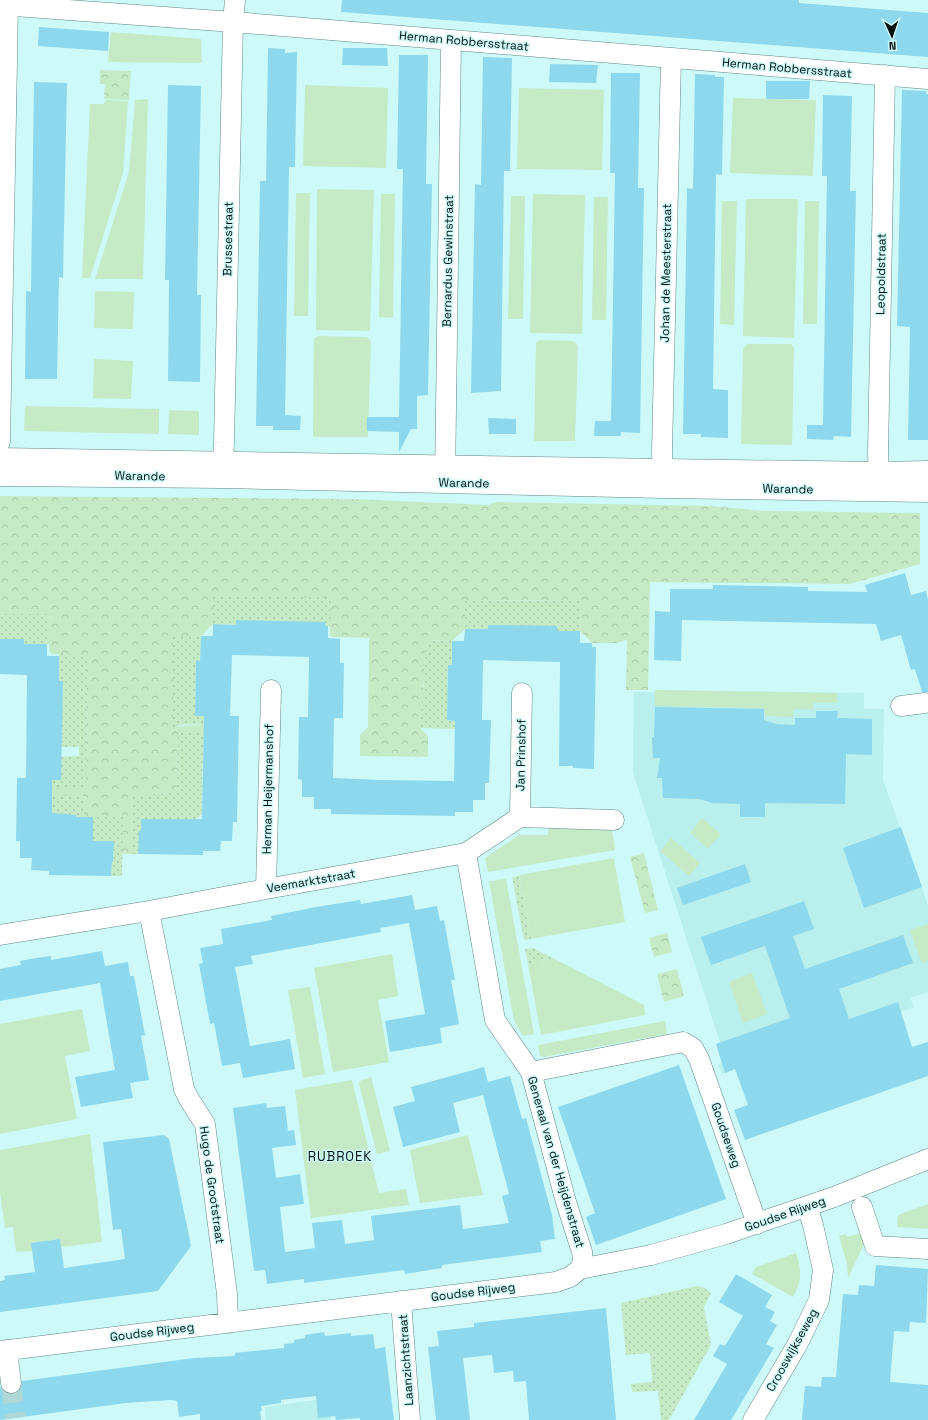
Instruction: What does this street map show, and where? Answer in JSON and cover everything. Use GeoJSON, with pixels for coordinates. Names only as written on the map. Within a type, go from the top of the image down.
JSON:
{"type":"FeatureCollection","features":[{"type":"Feature","properties":{"kind":"street","name":"Brussestraat"},"geometry":{"type":"LineString","coordinates":[[222,469],[233,22],[235,0]]}},
{"type":"Feature","properties":{"kind":"street","name":"Herman Robbersstraat"},"geometry":{"type":"LineString","coordinates":[[4,5],[233,22],[928,79]]}},
{"type":"Feature","properties":{"kind":"street"},"geometry":{"type":"LineString","coordinates":[[0,442],[4,5]]}},
{"type":"Feature","properties":{"kind":"street","name":"Bernardus Gewinstraat"},"geometry":{"type":"LineString","coordinates":[[446,474],[451,40]]}},
{"type":"Feature","properties":{"kind":"street","name":"Johan de Meesterstraat"},"geometry":{"type":"LineString","coordinates":[[663,478],[671,58]]}},
{"type":"Feature","properties":{"kind":"street","name":"Leopoldstraat"},"geometry":{"type":"LineString","coordinates":[[879,473],[878,454],[885,76]]}},
{"type":"Feature","properties":{"kind":"street","name":"Warande"},"geometry":{"type":"LineString","coordinates":[[0,459],[222,469],[663,478],[928,491]]}},
{"type":"Feature","properties":{"kind":"street","name":"Warande"},"geometry":{"type":"LineString","coordinates":[[0,475],[222,469]]}},
{"type":"Feature","properties":{"kind":"street","name":"Warande"},"geometry":{"type":"LineString","coordinates":[[663,478],[928,472]]}},
{"type":"Feature","properties":{"kind":"street","name":"Herman Heijermanshof"},"geometry":{"type":"LineString","coordinates":[[266,889],[271,690]]}},
{"type":"Feature","properties":{"kind":"street","name":"Jan Prinshof"},"geometry":{"type":"LineString","coordinates":[[520,817],[522,693]]}},
{"type":"Feature","properties":{"kind":"street"},"geometry":{"type":"LineString","coordinates":[[901,706],[925,702]]}},
{"type":"Feature","properties":{"kind":"street"},"geometry":{"type":"LineString","coordinates":[[520,817],[614,820]]}},
{"type":"Feature","properties":{"kind":"street","name":"Veemarktstraat"},"geometry":{"type":"LineString","coordinates":[[0,935],[149,911],[466,853],[520,817]]}},
{"type":"Feature","properties":{"kind":"street","name":"Generaal van der Heijdenstraat"},"geometry":{"type":"LineString","coordinates":[[466,853],[495,1020],[530,1072],[566,1202],[582,1252],[583,1261],[580,1269]]}},
{"type":"Feature","properties":{"kind":"street","name":"Hugo de Grootstraat"},"geometry":{"type":"LineString","coordinates":[[149,911],[184,1088],[189,1099],[205,1124],[227,1294],[228,1323]]}},
{"type":"Feature","properties":{"kind":"street","name":"Goudseweg"},"geometry":{"type":"LineString","coordinates":[[530,1072],[682,1042],[693,1048],[699,1059],[757,1224]]}},
{"type":"Feature","properties":{"kind":"street","name":"Goudse Rijweg"},"geometry":{"type":"LineString","coordinates":[[3,1350],[556,1282],[570,1278],[580,1269],[651,1255],[757,1224],[834,1197],[928,1159]]}},
{"type":"Feature","properties":{"kind":"street","name":"Crooswijkseweg"},"geometry":{"type":"LineString","coordinates":[[753,1420],[797,1345],[819,1300],[823,1270],[813,1225],[807,1206]]}},
{"type":"Feature","properties":{"kind":"street"},"geometry":{"type":"LineString","coordinates":[[862,1208],[875,1246],[928,1249]]}},
{"type":"Feature","properties":{"kind":"street","name":"Laanzichtstraat"},"geometry":{"type":"LineString","coordinates":[[401,1301],[410,1420]]}},
{"type":"Feature","properties":{"kind":"street"},"geometry":{"type":"LineString","coordinates":[[3,1350],[11,1383]]}},
{"type":"Feature","properties":{"kind":"shaded area"},"geometry":{"type":"Polygon","coordinates":[[[655,690],[864,693],[864,709],[884,709],[883,780],[928,905],[928,992],[910,998],[914,1007],[722,1074],[718,1065],[726,1061],[633,773],[634,692],[655,692],[655,690]]]}},
{"type":"Feature","properties":{"kind":"shaded area"},"geometry":{"type":"Polygon","coordinates":[[[329,1398],[331,1420],[266,1420],[265,1407],[329,1398]]]}},
{"type":"Feature","properties":{"kind":"green space"},"geometry":{"type":"Polygon","coordinates":[[[111,32],[201,39],[202,63],[108,62],[111,32]]]}},
{"type":"Feature","properties":{"kind":"green space"},"geometry":{"type":"Polygon","coordinates":[[[100,70],[131,71],[129,100],[104,99],[105,84],[100,84],[100,70]]]}},
{"type":"Feature","properties":{"kind":"green space"},"geometry":{"type":"Polygon","coordinates":[[[305,85],[388,88],[386,168],[303,166],[305,85]]]}},
{"type":"Feature","properties":{"kind":"green space"},"geometry":{"type":"Polygon","coordinates":[[[519,88],[604,90],[602,170],[517,169],[519,88]]]}},
{"type":"Feature","properties":{"kind":"green space"},"geometry":{"type":"Polygon","coordinates":[[[733,98],[816,100],[813,176],[730,173],[733,98]]]}},
{"type":"Feature","properties":{"kind":"green space"},"geometry":{"type":"Polygon","coordinates":[[[148,99],[143,279],[95,279],[129,172],[135,100],[148,99]]]}},
{"type":"Feature","properties":{"kind":"green space"},"geometry":{"type":"Polygon","coordinates":[[[106,100],[128,101],[123,173],[90,278],[82,278],[90,104],[103,104],[106,100]]]}},
{"type":"Feature","properties":{"kind":"green space"},"geometry":{"type":"Polygon","coordinates":[[[317,189],[374,190],[370,331],[316,330],[317,189]]]}},
{"type":"Feature","properties":{"kind":"green space"},"geometry":{"type":"Polygon","coordinates":[[[296,193],[310,193],[308,316],[294,316],[296,193]]]}},
{"type":"Feature","properties":{"kind":"green space"},"geometry":{"type":"Polygon","coordinates":[[[381,194],[395,194],[393,318],[379,317],[381,194]]]}},
{"type":"Feature","properties":{"kind":"green space"},"geometry":{"type":"Polygon","coordinates":[[[533,194],[585,195],[582,334],[530,333],[533,194]]]}},
{"type":"Feature","properties":{"kind":"green space"},"geometry":{"type":"Polygon","coordinates":[[[511,196],[525,196],[523,319],[508,319],[511,196]]]}},
{"type":"Feature","properties":{"kind":"green space"},"geometry":{"type":"Polygon","coordinates":[[[594,197],[608,197],[606,320],[592,320],[594,197]]]}},
{"type":"Feature","properties":{"kind":"green space"},"geometry":{"type":"Polygon","coordinates":[[[746,199],[798,199],[794,338],[743,336],[746,199]]]}},
{"type":"Feature","properties":{"kind":"green space"},"geometry":{"type":"Polygon","coordinates":[[[722,201],[737,201],[734,325],[720,324],[722,201]]]}},
{"type":"Feature","properties":{"kind":"green space"},"geometry":{"type":"Polygon","coordinates":[[[805,201],[819,201],[817,324],[803,324],[805,201]]]}},
{"type":"Feature","properties":{"kind":"green space"},"geometry":{"type":"Polygon","coordinates":[[[95,291],[134,292],[133,329],[94,328],[95,291]]]}},
{"type":"Feature","properties":{"kind":"green space"},"geometry":{"type":"Polygon","coordinates":[[[318,336],[367,337],[371,341],[368,437],[313,437],[314,338],[318,336]]]}},
{"type":"Feature","properties":{"kind":"green space"},"geometry":{"type":"Polygon","coordinates":[[[540,340],[574,341],[578,346],[575,441],[534,441],[536,343],[540,340]]]}},
{"type":"Feature","properties":{"kind":"green space"},"geometry":{"type":"Polygon","coordinates":[[[747,344],[791,344],[794,348],[792,445],[741,444],[743,349],[747,344]]]}},
{"type":"Feature","properties":{"kind":"green space"},"geometry":{"type":"Polygon","coordinates":[[[94,359],[133,361],[131,399],[93,398],[94,359]]]}},
{"type":"Feature","properties":{"kind":"green space"},"geometry":{"type":"Polygon","coordinates":[[[25,406],[159,409],[159,434],[24,431],[25,406]]]}},
{"type":"Feature","properties":{"kind":"green space"},"geometry":{"type":"Polygon","coordinates":[[[169,410],[199,411],[199,435],[168,434],[169,410]]]}},
{"type":"Feature","properties":{"kind":"green space"},"geometry":{"type":"Polygon","coordinates":[[[0,496],[351,499],[488,505],[498,502],[711,506],[764,511],[920,513],[920,564],[850,584],[650,582],[648,690],[626,690],[627,640],[616,643],[592,643],[580,631],[581,601],[465,600],[465,629],[452,641],[427,640],[420,728],[428,736],[428,757],[360,756],[360,735],[368,727],[369,638],[333,637],[330,635],[330,626],[213,624],[201,636],[173,636],[173,727],[208,724],[208,732],[181,732],[178,735],[177,788],[172,793],[131,795],[132,854],[122,854],[123,816],[84,816],[48,795],[48,788],[86,788],[87,655],[53,654],[49,651],[49,614],[0,614],[0,496]]]}},
{"type":"Feature","properties":{"kind":"green space"},"geometry":{"type":"Polygon","coordinates":[[[213,595],[331,598],[330,626],[213,624],[213,595]]]}},
{"type":"Feature","properties":{"kind":"green space"},"geometry":{"type":"Polygon","coordinates":[[[465,600],[581,601],[580,631],[557,631],[488,625],[488,629],[465,629],[465,600]]]}},
{"type":"Feature","properties":{"kind":"green space"},"geometry":{"type":"Polygon","coordinates":[[[0,614],[49,614],[49,644],[24,644],[24,639],[0,639],[0,614]]]}},
{"type":"Feature","properties":{"kind":"green space"},"geometry":{"type":"Polygon","coordinates":[[[173,636],[201,636],[200,661],[196,661],[195,716],[204,716],[204,724],[180,725],[173,728],[173,636]]]}},
{"type":"Feature","properties":{"kind":"green space"},"geometry":{"type":"Polygon","coordinates":[[[427,640],[452,641],[452,665],[448,665],[447,687],[452,687],[451,708],[447,708],[447,720],[455,721],[455,729],[420,728],[427,640]]]}},
{"type":"Feature","properties":{"kind":"green space"},"geometry":{"type":"Polygon","coordinates":[[[59,654],[87,655],[86,789],[52,788],[52,780],[57,757],[79,756],[79,747],[61,747],[63,681],[59,681],[59,654]]]}},
{"type":"Feature","properties":{"kind":"green space"},"geometry":{"type":"Polygon","coordinates":[[[655,690],[837,693],[837,703],[813,703],[813,709],[793,709],[793,717],[765,716],[764,708],[655,706],[655,690]]]}},
{"type":"Feature","properties":{"kind":"green space"},"geometry":{"type":"Polygon","coordinates":[[[181,732],[208,732],[203,749],[202,814],[196,820],[141,819],[141,831],[139,832],[140,854],[132,854],[131,795],[172,793],[177,788],[178,735],[181,732]]]}},
{"type":"Feature","properties":{"kind":"green space"},"geometry":{"type":"Polygon","coordinates":[[[48,795],[84,796],[84,816],[123,815],[122,876],[111,876],[114,854],[112,854],[112,841],[100,841],[100,845],[57,840],[48,795]]]}},
{"type":"Feature","properties":{"kind":"green space"},"geometry":{"type":"Polygon","coordinates":[[[702,818],[721,834],[708,849],[690,833],[702,818]]]}},
{"type":"Feature","properties":{"kind":"green space"},"geometry":{"type":"Polygon","coordinates":[[[549,828],[612,829],[615,850],[488,872],[485,858],[519,835],[548,835],[549,828]]]}},
{"type":"Feature","properties":{"kind":"green space"},"geometry":{"type":"Polygon","coordinates":[[[671,838],[700,863],[689,876],[660,851],[671,838]]]}},
{"type":"Feature","properties":{"kind":"green space"},"geometry":{"type":"Polygon","coordinates":[[[644,853],[658,910],[645,913],[630,857],[644,853]]]}},
{"type":"Feature","properties":{"kind":"green space"},"geometry":{"type":"Polygon","coordinates":[[[614,858],[625,922],[531,939],[519,875],[614,858]]]}},
{"type":"Feature","properties":{"kind":"green space"},"geometry":{"type":"Polygon","coordinates":[[[519,876],[531,939],[524,940],[512,877],[519,876]]]}},
{"type":"Feature","properties":{"kind":"green space"},"geometry":{"type":"Polygon","coordinates":[[[506,879],[534,1034],[523,1036],[514,1021],[489,881],[506,879]]]}},
{"type":"Feature","properties":{"kind":"green space"},"geometry":{"type":"Polygon","coordinates":[[[928,924],[928,961],[922,963],[910,930],[928,924]]]}},
{"type":"Feature","properties":{"kind":"green space"},"geometry":{"type":"Polygon","coordinates":[[[667,933],[672,952],[654,957],[649,938],[667,933]]]}},
{"type":"Feature","properties":{"kind":"green space"},"geometry":{"type":"Polygon","coordinates":[[[533,948],[553,958],[528,964],[525,949],[533,948]]]}},
{"type":"Feature","properties":{"kind":"green space"},"geometry":{"type":"Polygon","coordinates":[[[392,954],[398,996],[378,1000],[389,1062],[333,1072],[314,968],[392,954]]]}},
{"type":"Feature","properties":{"kind":"green space"},"geometry":{"type":"Polygon","coordinates":[[[553,958],[644,1005],[645,1015],[541,1035],[528,964],[553,958]]]}},
{"type":"Feature","properties":{"kind":"green space"},"geometry":{"type":"Polygon","coordinates":[[[677,969],[684,996],[664,1002],[657,974],[677,969]]]}},
{"type":"Feature","properties":{"kind":"green space"},"geometry":{"type":"Polygon","coordinates":[[[752,973],[767,1014],[743,1023],[729,982],[752,973]]]}},
{"type":"Feature","properties":{"kind":"green space"},"geometry":{"type":"Polygon","coordinates":[[[310,987],[325,1074],[303,1078],[288,990],[310,987]]]}},
{"type":"Feature","properties":{"kind":"green space"},"geometry":{"type":"Polygon","coordinates":[[[82,1009],[90,1051],[65,1056],[77,1119],[0,1134],[0,1024],[82,1009]]]}},
{"type":"Feature","properties":{"kind":"green space"},"geometry":{"type":"Polygon","coordinates":[[[665,1021],[667,1034],[543,1057],[540,1056],[538,1045],[665,1021]]]}},
{"type":"Feature","properties":{"kind":"green space"},"geometry":{"type":"Polygon","coordinates":[[[371,1077],[390,1151],[377,1154],[359,1084],[362,1080],[371,1077]]]}},
{"type":"Feature","properties":{"kind":"green space"},"geometry":{"type":"Polygon","coordinates":[[[352,1080],[379,1193],[406,1189],[409,1205],[311,1218],[295,1090],[352,1080]]]}},
{"type":"Feature","properties":{"kind":"green space"},"geometry":{"type":"Polygon","coordinates":[[[90,1134],[102,1242],[61,1247],[60,1239],[32,1243],[32,1251],[16,1252],[13,1227],[5,1228],[0,1193],[0,1150],[90,1134]]]}},
{"type":"Feature","properties":{"kind":"green space"},"geometry":{"type":"Polygon","coordinates":[[[468,1135],[483,1195],[420,1203],[410,1150],[468,1135]]]}},
{"type":"Feature","properties":{"kind":"green space"},"geometry":{"type":"Polygon","coordinates":[[[928,1204],[928,1229],[897,1227],[898,1215],[928,1204]]]}},
{"type":"Feature","properties":{"kind":"green space"},"geometry":{"type":"Polygon","coordinates":[[[861,1233],[868,1236],[848,1278],[847,1264],[839,1236],[846,1234],[847,1237],[861,1233]]]}},
{"type":"Feature","properties":{"kind":"green space"},"geometry":{"type":"Polygon","coordinates":[[[796,1253],[800,1275],[798,1286],[793,1297],[752,1274],[756,1267],[796,1253]]]}},
{"type":"Feature","properties":{"kind":"green space"},"geometry":{"type":"Polygon","coordinates":[[[697,1286],[705,1288],[711,1293],[704,1307],[711,1345],[669,1420],[661,1420],[658,1391],[632,1392],[631,1384],[652,1382],[650,1353],[626,1355],[621,1303],[697,1286]]]}},
{"type":"Feature","properties":{"kind":"building"},"geometry":{"type":"Polygon","coordinates":[[[342,0],[799,0],[799,3],[928,13],[928,57],[341,12],[342,0]]]}},
{"type":"Feature","properties":{"kind":"building"},"geometry":{"type":"Polygon","coordinates":[[[39,27],[109,32],[108,51],[38,46],[39,27]]]}},
{"type":"Feature","properties":{"kind":"building"},"geometry":{"type":"Polygon","coordinates":[[[268,48],[285,49],[285,53],[297,52],[295,167],[289,167],[285,415],[301,416],[300,430],[273,430],[273,426],[256,426],[260,181],[266,181],[268,48]]]}},
{"type":"Feature","properties":{"kind":"building"},"geometry":{"type":"Polygon","coordinates":[[[343,48],[387,48],[388,66],[342,65],[343,48]]]}},
{"type":"Feature","properties":{"kind":"building"},"geometry":{"type":"Polygon","coordinates":[[[399,55],[428,55],[426,184],[432,184],[428,395],[417,396],[417,429],[411,429],[399,452],[399,432],[367,431],[367,417],[399,417],[403,169],[397,169],[399,55]]]}},
{"type":"Feature","properties":{"kind":"building"},"geometry":{"type":"Polygon","coordinates":[[[483,57],[512,58],[510,171],[504,171],[501,391],[471,393],[475,184],[481,185],[483,57]]]}},
{"type":"Feature","properties":{"kind":"building"},"geometry":{"type":"Polygon","coordinates":[[[550,64],[598,65],[596,83],[549,82],[550,64]]]}},
{"type":"Feature","properties":{"kind":"building"},"geometry":{"type":"Polygon","coordinates":[[[611,73],[640,73],[638,188],[644,188],[640,433],[621,432],[621,436],[594,436],[595,421],[611,421],[615,173],[610,173],[611,73]]]}},
{"type":"Feature","properties":{"kind":"building"},"geometry":{"type":"Polygon","coordinates":[[[695,74],[724,77],[722,175],[716,174],[713,389],[728,390],[728,438],[701,437],[701,434],[683,434],[687,188],[693,189],[695,74]]]}},
{"type":"Feature","properties":{"kind":"building"},"geometry":{"type":"Polygon","coordinates":[[[766,81],[810,81],[809,99],[766,99],[766,81]]]}},
{"type":"Feature","properties":{"kind":"building"},"geometry":{"type":"Polygon","coordinates":[[[34,82],[67,83],[63,278],[59,277],[57,379],[25,379],[26,291],[31,292],[34,82]]]}},
{"type":"Feature","properties":{"kind":"building"},"geometry":{"type":"Polygon","coordinates":[[[168,85],[201,86],[197,295],[201,295],[200,382],[168,381],[169,280],[165,280],[168,85]]]}},
{"type":"Feature","properties":{"kind":"building"},"geometry":{"type":"Polygon","coordinates":[[[902,90],[926,91],[926,94],[928,94],[928,440],[908,440],[910,327],[897,326],[902,90]]]}},
{"type":"Feature","properties":{"kind":"building"},"geometry":{"type":"Polygon","coordinates":[[[823,95],[852,96],[850,191],[856,191],[851,437],[834,436],[833,440],[807,439],[807,425],[823,425],[827,176],[822,176],[823,95]]]}},
{"type":"Feature","properties":{"kind":"building"},"geometry":{"type":"Polygon","coordinates":[[[488,418],[516,419],[516,434],[489,434],[488,418]]]}},
{"type":"Feature","properties":{"kind":"building"},"geometry":{"type":"Polygon","coordinates":[[[905,573],[911,595],[926,591],[928,600],[928,692],[922,692],[915,669],[911,670],[901,635],[881,641],[876,624],[682,620],[681,661],[654,660],[655,611],[670,612],[670,589],[713,589],[713,585],[808,587],[808,591],[867,592],[865,585],[905,573]]]}},
{"type":"Feature","properties":{"kind":"building"},"geometry":{"type":"Polygon","coordinates":[[[236,620],[325,622],[325,626],[328,626],[328,638],[340,639],[340,663],[344,663],[343,718],[334,718],[333,778],[381,780],[454,781],[455,721],[447,720],[448,665],[452,665],[452,641],[464,641],[465,629],[488,629],[488,625],[557,626],[557,631],[580,631],[580,643],[592,643],[592,647],[596,647],[594,769],[559,766],[560,662],[483,660],[482,720],[491,720],[489,783],[485,783],[485,800],[473,800],[473,812],[455,812],[455,816],[331,814],[331,809],[314,809],[314,797],[302,797],[302,780],[298,779],[299,717],[308,717],[309,657],[232,655],[230,716],[239,716],[237,822],[233,822],[232,841],[221,841],[220,851],[203,851],[203,855],[138,854],[141,819],[202,819],[204,716],[195,716],[196,660],[200,661],[201,636],[213,636],[213,624],[236,625],[236,620]]]}},
{"type":"Feature","properties":{"kind":"building"},"geometry":{"type":"Polygon","coordinates":[[[0,639],[24,639],[24,644],[47,644],[47,656],[59,656],[59,681],[63,681],[61,780],[52,780],[52,813],[76,815],[76,817],[93,817],[93,841],[114,841],[111,876],[49,875],[49,871],[31,870],[32,858],[20,858],[20,841],[16,841],[17,778],[26,778],[27,675],[0,674],[0,639]]]}},
{"type":"Feature","properties":{"kind":"building"},"geometry":{"type":"Polygon","coordinates":[[[655,707],[764,709],[764,720],[776,724],[795,725],[795,718],[816,718],[816,711],[838,711],[837,718],[872,719],[872,755],[846,754],[845,804],[765,803],[765,817],[740,817],[740,804],[713,803],[699,799],[663,798],[662,778],[657,778],[660,758],[653,758],[652,737],[654,737],[655,707]]]}},
{"type":"Feature","properties":{"kind":"building"},"geometry":{"type":"Polygon","coordinates":[[[901,827],[922,887],[864,908],[843,848],[901,827]]]}},
{"type":"Feature","properties":{"kind":"building"},"geometry":{"type":"Polygon","coordinates":[[[745,864],[751,882],[683,905],[677,888],[745,864]]]}},
{"type":"Feature","properties":{"kind":"building"},"geometry":{"type":"Polygon","coordinates":[[[412,895],[415,910],[437,906],[440,921],[444,920],[455,980],[451,980],[459,1024],[440,1028],[442,1043],[390,1052],[385,1021],[425,1014],[409,923],[380,928],[381,932],[251,956],[253,964],[235,967],[250,1046],[290,1039],[295,1069],[243,1078],[240,1063],[222,1066],[214,1023],[210,1024],[199,964],[203,963],[200,948],[223,944],[221,929],[272,920],[271,916],[316,907],[360,900],[361,904],[412,895]]]}},
{"type":"Feature","properties":{"kind":"building"},"geometry":{"type":"Polygon","coordinates":[[[804,901],[814,929],[793,936],[805,969],[903,935],[913,963],[839,989],[849,1019],[898,1002],[912,1047],[928,1042],[928,1076],[745,1140],[734,1110],[748,1105],[735,1069],[725,1073],[716,1044],[790,1018],[765,946],[711,965],[701,937],[804,901]]]}},
{"type":"Feature","properties":{"kind":"building"},"geometry":{"type":"Polygon","coordinates":[[[102,951],[105,966],[128,962],[130,976],[134,976],[145,1035],[141,1036],[149,1080],[130,1083],[133,1098],[81,1107],[75,1077],[115,1070],[100,983],[0,1001],[0,969],[21,965],[20,961],[36,958],[51,956],[51,960],[102,951]]]}},
{"type":"Feature","properties":{"kind":"building"},"geometry":{"type":"Polygon","coordinates":[[[679,1065],[726,1199],[596,1245],[586,1217],[595,1213],[558,1107],[679,1065]]]}},
{"type":"Feature","properties":{"kind":"building"},"geometry":{"type":"Polygon","coordinates":[[[484,1067],[488,1082],[510,1076],[522,1119],[526,1118],[552,1215],[555,1239],[540,1241],[542,1252],[442,1265],[442,1268],[405,1274],[404,1270],[304,1283],[304,1279],[267,1284],[265,1270],[254,1271],[233,1108],[266,1103],[267,1108],[285,1106],[288,1131],[294,1130],[296,1145],[272,1148],[276,1178],[300,1174],[304,1204],[280,1207],[285,1252],[315,1248],[312,1223],[342,1220],[345,1244],[374,1240],[371,1216],[460,1205],[463,1229],[509,1223],[502,1196],[509,1194],[483,1095],[453,1103],[460,1132],[403,1147],[393,1107],[415,1101],[411,1087],[484,1067]]]}},
{"type":"Feature","properties":{"kind":"building"},"geometry":{"type":"Polygon","coordinates":[[[164,1135],[169,1139],[191,1246],[158,1291],[0,1312],[0,1281],[5,1280],[4,1276],[35,1272],[31,1243],[60,1239],[64,1268],[125,1259],[121,1229],[113,1230],[103,1142],[164,1135]]]}},
{"type":"Feature","properties":{"kind":"building"},"geometry":{"type":"Polygon","coordinates":[[[876,1265],[928,1269],[926,1323],[910,1322],[909,1332],[894,1331],[890,1382],[928,1385],[928,1420],[802,1420],[805,1386],[821,1387],[822,1377],[836,1377],[843,1294],[858,1295],[859,1285],[874,1286],[876,1265]]]}},
{"type":"Feature","properties":{"kind":"building"},"geometry":{"type":"Polygon","coordinates":[[[736,1274],[772,1295],[765,1307],[775,1312],[770,1321],[777,1325],[766,1344],[774,1348],[731,1420],[694,1420],[727,1364],[713,1356],[720,1344],[725,1346],[743,1316],[719,1302],[736,1274]]]}},
{"type":"Feature","properties":{"kind":"building"},"geometry":{"type":"Polygon","coordinates":[[[606,1308],[616,1420],[529,1420],[526,1381],[514,1382],[513,1371],[494,1373],[492,1355],[463,1358],[470,1420],[436,1420],[428,1347],[439,1346],[437,1331],[474,1327],[474,1323],[606,1308]]]}},
{"type":"Feature","properties":{"kind":"building"},"geometry":{"type":"Polygon","coordinates":[[[324,1332],[325,1336],[351,1333],[351,1336],[373,1334],[375,1349],[385,1347],[394,1420],[360,1420],[360,1418],[336,1420],[335,1416],[318,1418],[316,1396],[281,1400],[281,1403],[261,1406],[261,1420],[200,1420],[200,1414],[179,1417],[177,1401],[171,1400],[126,1403],[0,1420],[0,1386],[6,1393],[13,1394],[18,1392],[21,1388],[22,1381],[194,1358],[235,1356],[235,1353],[284,1348],[284,1344],[294,1343],[294,1340],[305,1338],[305,1335],[324,1332]]]}},
{"type":"Feature","properties":{"kind":"tunnel"},"geometry":{"type":"LineString","coordinates":[[11,1383],[15,1418]]}},
{"type":"Feature","properties":{"kind":"district","name":"RUBROEK"},"geometry":{"type":"Point","coordinates":[340,1156]}}]}
